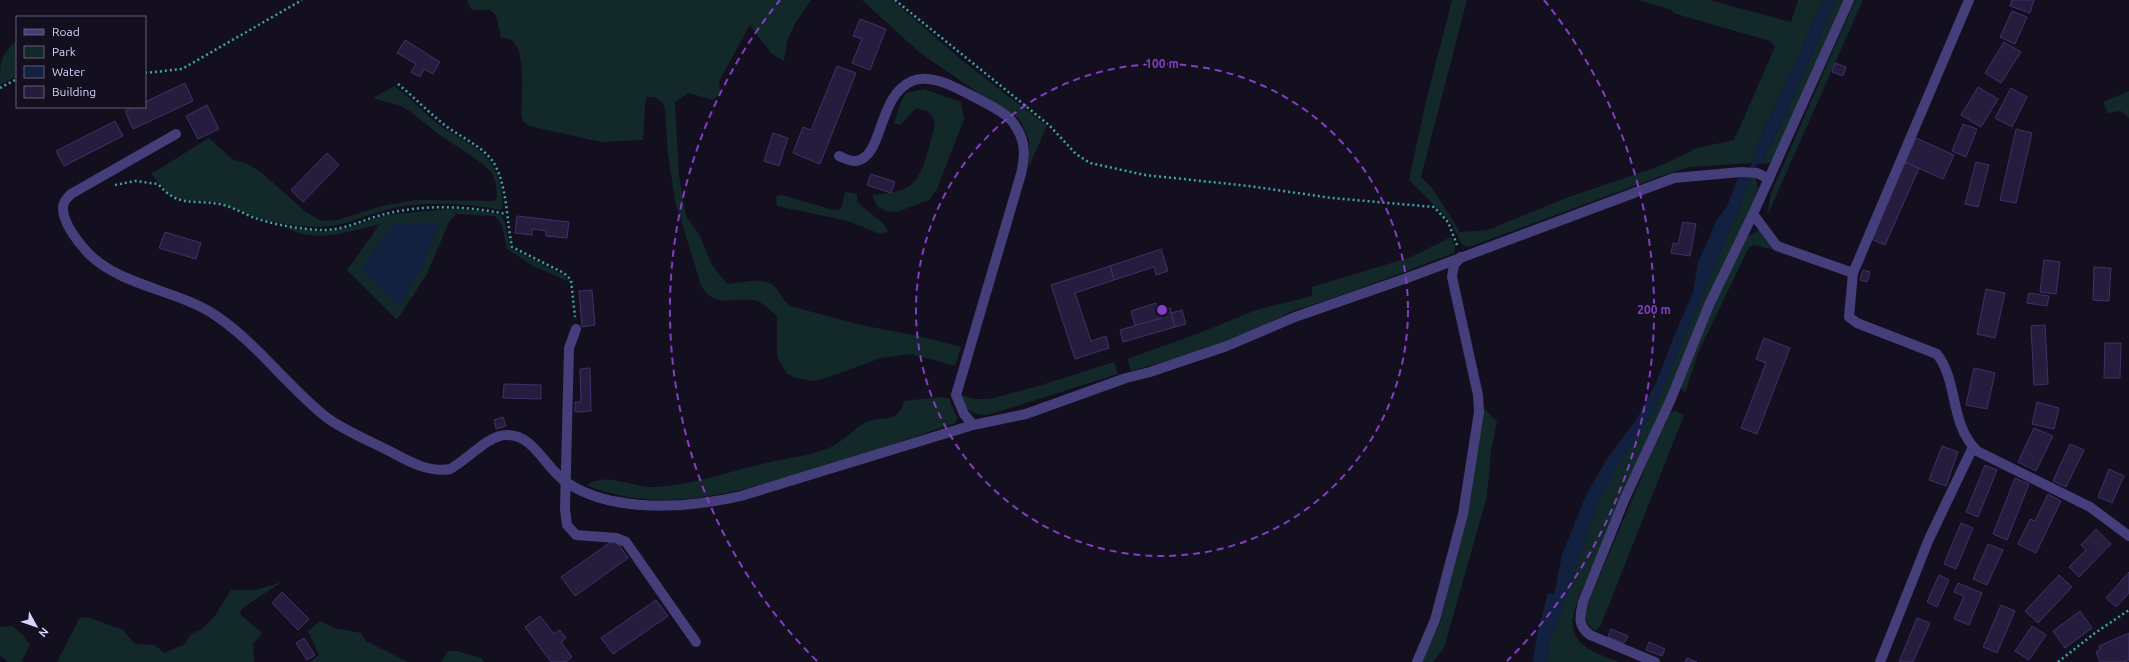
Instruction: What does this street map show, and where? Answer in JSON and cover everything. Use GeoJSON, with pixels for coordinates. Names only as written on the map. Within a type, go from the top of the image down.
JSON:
{"type":"FeatureCollection","features":[{"type":"Feature","properties":{"kind":"street"},"geometry":{"type":"LineString","coordinates":[[1655,662],[1590,635],[1583,629],[1580,618],[1583,602],[1625,498],[1671,399],[1710,305],[1769,179],[1849,0]]}},
{"type":"Feature","properties":{"kind":"street"},"geometry":{"type":"LineString","coordinates":[[1969,0],[1853,274],[1849,317],[1857,323],[1938,354],[1946,365],[1960,424],[1968,442],[1973,447],[1982,453],[2090,507],[2129,536]]}},
{"type":"Feature","properties":{"kind":"street"},"geometry":{"type":"LineString","coordinates":[[839,156],[854,162],[865,158],[872,151],[889,103],[899,90],[911,81],[919,79],[942,82],[1003,113],[1011,120],[1021,136],[1024,152],[1021,174],[956,395],[964,414],[972,425]]}},
{"type":"Feature","properties":{"kind":"street"},"geometry":{"type":"LineString","coordinates":[[176,134],[71,194],[64,203],[62,213],[67,224],[90,254],[105,268],[199,305],[246,340],[328,419],[409,461],[431,469],[442,471],[450,469],[494,438],[504,435],[515,435],[524,438],[565,482],[581,491],[626,503],[651,506],[708,504],[755,492],[972,425],[1026,414],[1126,378],[1150,372],[1227,346],[1295,317],[1359,296],[1674,178],[1741,172],[1757,173],[1769,179]]}},
{"type":"Feature","properties":{"kind":"street"},"geometry":{"type":"LineString","coordinates":[[1753,214],[1777,246],[1853,274]]}},
{"type":"Feature","properties":{"kind":"street"},"geometry":{"type":"LineString","coordinates":[[1417,662],[1435,620],[1463,514],[1479,412],[1478,395],[1452,277],[1454,266],[1461,257]]}},
{"type":"Feature","properties":{"kind":"street"},"geometry":{"type":"LineString","coordinates":[[576,329],[569,348],[565,482],[567,525],[576,536],[616,538],[626,542],[696,642]]}},
{"type":"Feature","properties":{"kind":"street"},"geometry":{"type":"LineString","coordinates":[[1880,662],[1929,539],[1973,447]]}},
{"type":"Feature","properties":{"kind":"path"},"geometry":{"type":"LineString","coordinates":[[146,73],[182,70],[302,0]]}},
{"type":"Feature","properties":{"kind":"path"},"geometry":{"type":"LineString","coordinates":[[895,0],[1049,125],[1076,154],[1090,163],[1145,175],[1249,186],[1332,198],[1434,207],[1448,222],[1461,257]]}},
{"type":"Feature","properties":{"kind":"path"},"geometry":{"type":"LineString","coordinates":[[0,88],[16,80]]}},
{"type":"Feature","properties":{"kind":"path"},"geometry":{"type":"LineString","coordinates":[[398,84],[443,124],[485,154],[496,167],[502,181],[512,247],[564,273],[571,280],[576,329]]}},
{"type":"Feature","properties":{"kind":"path"},"geometry":{"type":"LineString","coordinates":[[114,185],[135,181],[158,184],[168,196],[180,200],[220,204],[257,219],[286,226],[322,230],[348,227],[385,214],[411,210],[447,207],[481,209],[506,214]]}},
{"type":"Feature","properties":{"kind":"path"},"geometry":{"type":"LineString","coordinates":[[2058,662],[2095,633],[2129,610]]}},
{"type":"Feature","properties":{"kind":"green space"},"geometry":{"type":"Polygon","coordinates":[[[467,0],[811,0],[795,24],[787,41],[784,61],[771,53],[750,25],[719,81],[720,92],[718,96],[713,100],[689,93],[675,102],[679,176],[686,216],[699,234],[712,265],[727,284],[764,281],[774,286],[790,306],[861,325],[919,336],[961,347],[955,366],[911,354],[881,358],[814,381],[795,378],[787,374],[777,357],[777,316],[757,301],[718,300],[706,293],[701,285],[675,201],[668,154],[665,109],[662,102],[654,97],[647,97],[645,104],[643,140],[601,142],[529,126],[523,121],[521,113],[522,74],[521,62],[516,45],[510,39],[501,37],[496,15],[490,10],[471,9],[467,0]]]}},
{"type":"Feature","properties":{"kind":"green space"},"geometry":{"type":"Polygon","coordinates":[[[862,0],[892,0],[963,61],[1047,126],[1026,173],[1029,164],[1029,140],[1020,120],[1012,113],[997,106],[919,52],[862,0]]]}},
{"type":"Feature","properties":{"kind":"green space"},"geometry":{"type":"Polygon","coordinates":[[[1452,0],[1467,0],[1421,177],[1432,188],[1460,232],[1488,230],[1566,198],[1660,166],[1697,148],[1734,140],[1775,47],[1770,41],[1673,13],[1672,10],[1637,0],[1709,0],[1791,22],[1798,0],[1824,0],[1756,148],[1753,163],[1690,167],[1661,176],[1469,247],[1462,245],[1450,221],[1409,180],[1426,101],[1452,0]]]}},
{"type":"Feature","properties":{"kind":"green space"},"geometry":{"type":"Polygon","coordinates":[[[1836,0],[1844,0],[1775,157],[1769,163],[1761,164],[1783,120],[1836,0]]]}},
{"type":"Feature","properties":{"kind":"green space"},"geometry":{"type":"Polygon","coordinates":[[[1855,0],[1863,0],[1767,216],[1771,193],[1855,0]]]}},
{"type":"Feature","properties":{"kind":"green space"},"geometry":{"type":"Polygon","coordinates":[[[16,41],[16,77],[0,85],[1,64],[7,51],[16,41]]]}},
{"type":"Feature","properties":{"kind":"green space"},"geometry":{"type":"Polygon","coordinates":[[[394,86],[438,124],[478,149],[485,156],[497,174],[500,183],[503,206],[501,210],[459,204],[403,206],[380,211],[337,225],[319,227],[304,226],[264,219],[220,203],[187,200],[175,197],[169,194],[151,174],[209,138],[232,159],[245,163],[261,172],[306,212],[321,221],[337,220],[382,206],[416,200],[494,201],[497,197],[496,183],[491,172],[480,162],[437,133],[411,112],[401,106],[373,98],[394,86]]]}},
{"type":"Feature","properties":{"kind":"green space"},"geometry":{"type":"Polygon","coordinates":[[[924,89],[961,102],[964,119],[937,189],[929,200],[897,212],[886,211],[877,206],[872,195],[902,190],[911,185],[920,174],[929,148],[935,124],[931,114],[916,108],[900,125],[894,123],[902,99],[906,93],[924,89]]]}},
{"type":"Feature","properties":{"kind":"green space"},"geometry":{"type":"Polygon","coordinates":[[[2129,91],[2129,118],[2121,111],[2108,113],[2103,102],[2129,91]]]}},
{"type":"Feature","properties":{"kind":"green space"},"geometry":{"type":"Polygon","coordinates":[[[1752,177],[1756,178],[1758,189],[1753,205],[1637,464],[1576,606],[1573,628],[1579,641],[1598,654],[1619,662],[1548,662],[1549,641],[1563,607],[1599,499],[1619,463],[1653,412],[1752,177]]]}},
{"type":"Feature","properties":{"kind":"green space"},"geometry":{"type":"Polygon","coordinates":[[[845,192],[857,194],[857,202],[884,224],[888,232],[880,234],[848,221],[777,206],[776,196],[782,195],[834,210],[841,209],[845,192]]]}},
{"type":"Feature","properties":{"kind":"green space"},"geometry":{"type":"Polygon","coordinates":[[[447,209],[481,211],[501,215],[505,223],[510,248],[563,275],[570,282],[533,266],[507,249],[502,225],[495,216],[456,214],[449,222],[427,274],[397,320],[347,270],[380,224],[345,233],[320,236],[308,235],[286,227],[322,232],[348,228],[386,215],[447,209]]]}},
{"type":"Feature","properties":{"kind":"green space"},"geometry":{"type":"Polygon","coordinates":[[[1759,230],[1771,246],[1776,250],[1753,245],[1748,249],[1698,353],[1685,393],[1680,386],[1712,306],[1748,236],[1759,230]]]}},
{"type":"Feature","properties":{"kind":"green space"},"geometry":{"type":"Polygon","coordinates":[[[1451,237],[1455,247],[1454,253],[1345,294],[1293,311],[1222,345],[1131,371],[1127,359],[1197,334],[1256,310],[1312,296],[1312,287],[1411,257],[1451,237]]]}},
{"type":"Feature","properties":{"kind":"green space"},"geometry":{"type":"Polygon","coordinates":[[[1114,362],[1118,374],[988,415],[973,413],[967,408],[960,394],[973,399],[989,399],[1035,387],[1114,362]]]}},
{"type":"Feature","properties":{"kind":"green space"},"geometry":{"type":"Polygon","coordinates":[[[939,397],[949,398],[957,418],[955,423],[841,461],[748,488],[721,494],[668,500],[641,499],[614,494],[586,485],[595,481],[612,480],[647,487],[670,486],[698,481],[766,463],[807,455],[831,447],[865,423],[872,420],[893,417],[901,409],[904,401],[939,397]]]}},
{"type":"Feature","properties":{"kind":"green space"},"geometry":{"type":"Polygon","coordinates":[[[1484,408],[1497,422],[1491,450],[1487,496],[1444,648],[1433,662],[1420,662],[1440,623],[1466,515],[1484,408]]]}},
{"type":"Feature","properties":{"kind":"green space"},"geometry":{"type":"Polygon","coordinates":[[[1675,411],[1684,415],[1601,625],[1596,631],[1587,621],[1586,608],[1657,440],[1670,413],[1675,411]]]}},
{"type":"Feature","properties":{"kind":"green space"},"geometry":{"type":"Polygon","coordinates":[[[282,582],[244,607],[239,613],[262,633],[253,644],[254,662],[57,662],[80,617],[90,618],[123,630],[135,644],[155,645],[164,653],[185,644],[191,634],[202,629],[214,617],[231,590],[256,590],[282,582]]]}},
{"type":"Feature","properties":{"kind":"green space"},"geometry":{"type":"Polygon","coordinates":[[[320,621],[334,628],[361,633],[366,641],[408,662],[310,662],[319,655],[308,631],[320,621]]]}},
{"type":"Feature","properties":{"kind":"green space"},"geometry":{"type":"Polygon","coordinates":[[[12,626],[23,635],[30,645],[22,660],[24,662],[8,662],[0,655],[0,627],[12,626]]]}},
{"type":"Feature","properties":{"kind":"green space"},"geometry":{"type":"Polygon","coordinates":[[[448,651],[457,651],[481,658],[484,662],[441,662],[448,651]]]}},
{"type":"Feature","properties":{"kind":"water"},"geometry":{"type":"Polygon","coordinates":[[[1824,0],[1836,0],[1783,120],[1761,164],[1753,163],[1756,148],[1824,0]]]}},
{"type":"Feature","properties":{"kind":"water"},"geometry":{"type":"Polygon","coordinates":[[[1752,177],[1653,412],[1619,463],[1599,499],[1563,607],[1549,641],[1548,662],[1533,662],[1537,634],[1548,593],[1554,594],[1562,555],[1586,495],[1607,459],[1638,417],[1657,381],[1674,336],[1693,293],[1698,262],[1717,220],[1727,206],[1738,178],[1752,177]]]}},
{"type":"Feature","properties":{"kind":"water"},"geometry":{"type":"Polygon","coordinates":[[[395,223],[439,224],[422,268],[399,306],[361,268],[395,223]]]}},
{"type":"Feature","properties":{"kind":"building"},"geometry":{"type":"Polygon","coordinates":[[[2012,0],[2034,0],[2030,13],[2010,6],[2012,0]]]}},
{"type":"Feature","properties":{"kind":"building"},"geometry":{"type":"Polygon","coordinates":[[[2012,11],[2027,17],[2015,44],[2000,37],[2012,11]]]}},
{"type":"Feature","properties":{"kind":"building"},"geometry":{"type":"Polygon","coordinates":[[[860,19],[886,29],[870,70],[852,63],[862,39],[853,36],[860,19]]]}},
{"type":"Feature","properties":{"kind":"building"},"geometry":{"type":"Polygon","coordinates":[[[405,40],[440,62],[433,74],[424,69],[420,77],[411,72],[416,64],[397,53],[405,40]]]}},
{"type":"Feature","properties":{"kind":"building"},"geometry":{"type":"Polygon","coordinates":[[[2004,42],[2021,52],[2001,83],[1985,73],[2004,42]]]}},
{"type":"Feature","properties":{"kind":"building"},"geometry":{"type":"Polygon","coordinates":[[[1835,63],[1846,67],[1843,76],[1832,72],[1835,63]]]}},
{"type":"Feature","properties":{"kind":"building"},"geometry":{"type":"Polygon","coordinates":[[[837,66],[856,73],[820,164],[793,153],[803,127],[811,130],[837,66]]]}},
{"type":"Feature","properties":{"kind":"building"},"geometry":{"type":"Polygon","coordinates":[[[185,83],[193,101],[133,129],[125,111],[132,108],[146,108],[146,102],[185,83]]]}},
{"type":"Feature","properties":{"kind":"building"},"geometry":{"type":"Polygon","coordinates":[[[1978,87],[1998,99],[1981,127],[1961,115],[1978,87]]]}},
{"type":"Feature","properties":{"kind":"building"},"geometry":{"type":"Polygon","coordinates":[[[2011,88],[2027,97],[2012,127],[1995,118],[2011,88]]]}},
{"type":"Feature","properties":{"kind":"building"},"geometry":{"type":"Polygon","coordinates":[[[207,105],[219,129],[198,139],[186,116],[207,105]]]}},
{"type":"Feature","properties":{"kind":"building"},"geometry":{"type":"Polygon","coordinates":[[[115,121],[123,136],[64,166],[56,151],[115,121]]]}},
{"type":"Feature","properties":{"kind":"building"},"geometry":{"type":"Polygon","coordinates":[[[1963,124],[1977,129],[1966,157],[1952,151],[1963,124]]]}},
{"type":"Feature","properties":{"kind":"building"},"geometry":{"type":"Polygon","coordinates":[[[2016,129],[2032,133],[2016,203],[2000,200],[2016,129]]]}},
{"type":"Feature","properties":{"kind":"building"},"geometry":{"type":"Polygon","coordinates":[[[773,133],[788,138],[779,166],[764,161],[773,133]]]}},
{"type":"Feature","properties":{"kind":"building"},"geometry":{"type":"Polygon","coordinates":[[[1916,138],[1954,155],[1943,179],[1905,162],[1916,138]]]}},
{"type":"Feature","properties":{"kind":"building"},"geometry":{"type":"Polygon","coordinates":[[[327,153],[339,165],[303,202],[291,190],[327,153]]]}},
{"type":"Feature","properties":{"kind":"building"},"geometry":{"type":"Polygon","coordinates":[[[1905,162],[1919,168],[1885,245],[1871,239],[1905,162]]]}},
{"type":"Feature","properties":{"kind":"building"},"geometry":{"type":"Polygon","coordinates":[[[1976,162],[1989,165],[1978,207],[1965,204],[1976,162]]]}},
{"type":"Feature","properties":{"kind":"building"},"geometry":{"type":"Polygon","coordinates":[[[871,174],[895,182],[891,193],[867,185],[871,174]]]}},
{"type":"Feature","properties":{"kind":"building"},"geometry":{"type":"Polygon","coordinates":[[[517,216],[569,222],[567,238],[546,236],[546,231],[532,229],[532,235],[515,233],[517,216]]]}},
{"type":"Feature","properties":{"kind":"building"},"geometry":{"type":"Polygon","coordinates":[[[1683,222],[1696,224],[1690,256],[1671,253],[1673,243],[1678,244],[1683,222]]]}},
{"type":"Feature","properties":{"kind":"building"},"geometry":{"type":"Polygon","coordinates":[[[165,232],[201,243],[196,259],[159,248],[165,232]]]}},
{"type":"Feature","properties":{"kind":"building"},"geometry":{"type":"Polygon","coordinates":[[[1161,249],[1168,271],[1156,275],[1154,267],[1114,280],[1110,266],[1161,249]]]}},
{"type":"Feature","properties":{"kind":"building"},"geometry":{"type":"Polygon","coordinates":[[[2044,260],[2060,262],[2056,294],[2040,292],[2044,260]]]}},
{"type":"Feature","properties":{"kind":"building"},"geometry":{"type":"Polygon","coordinates":[[[1110,266],[1114,280],[1075,293],[1091,341],[1106,336],[1109,348],[1075,359],[1051,285],[1110,266]]]}},
{"type":"Feature","properties":{"kind":"building"},"geometry":{"type":"Polygon","coordinates":[[[2094,267],[2111,268],[2109,301],[2093,300],[2094,267]]]}},
{"type":"Feature","properties":{"kind":"building"},"geometry":{"type":"Polygon","coordinates":[[[1863,270],[1870,272],[1867,282],[1860,280],[1863,270]]]}},
{"type":"Feature","properties":{"kind":"building"},"geometry":{"type":"Polygon","coordinates":[[[1986,289],[2005,293],[1995,338],[1977,334],[1986,289]]]}},
{"type":"Feature","properties":{"kind":"building"},"geometry":{"type":"Polygon","coordinates":[[[592,290],[595,325],[582,327],[579,291],[592,290]]]}},
{"type":"Feature","properties":{"kind":"building"},"geometry":{"type":"Polygon","coordinates":[[[2029,293],[2049,296],[2047,306],[2027,303],[2029,293]]]}},
{"type":"Feature","properties":{"kind":"building"},"geometry":{"type":"Polygon","coordinates":[[[1156,303],[1161,318],[1135,326],[1131,311],[1156,303]]]}},
{"type":"Feature","properties":{"kind":"building"},"geometry":{"type":"Polygon","coordinates":[[[1170,308],[1175,327],[1123,342],[1120,330],[1161,318],[1159,311],[1170,308]]]}},
{"type":"Feature","properties":{"kind":"building"},"geometry":{"type":"Polygon","coordinates":[[[1182,310],[1186,324],[1175,327],[1171,313],[1182,310]]]}},
{"type":"Feature","properties":{"kind":"building"},"geometry":{"type":"Polygon","coordinates":[[[2045,325],[2048,384],[2034,385],[2031,326],[2045,325]]]}},
{"type":"Feature","properties":{"kind":"building"},"geometry":{"type":"Polygon","coordinates":[[[1764,338],[1790,348],[1757,434],[1741,428],[1766,363],[1756,359],[1764,338]]]}},
{"type":"Feature","properties":{"kind":"building"},"geometry":{"type":"Polygon","coordinates":[[[2105,343],[2121,343],[2120,378],[2104,378],[2105,343]]]}},
{"type":"Feature","properties":{"kind":"building"},"geometry":{"type":"Polygon","coordinates":[[[590,368],[591,411],[575,412],[575,402],[581,402],[580,369],[590,368]]]}},
{"type":"Feature","properties":{"kind":"building"},"geometry":{"type":"Polygon","coordinates":[[[1974,368],[1995,373],[1987,409],[1966,405],[1974,368]]]}},
{"type":"Feature","properties":{"kind":"building"},"geometry":{"type":"Polygon","coordinates":[[[504,384],[541,385],[541,399],[503,398],[504,384]]]}},
{"type":"Feature","properties":{"kind":"building"},"geometry":{"type":"Polygon","coordinates":[[[2037,402],[2059,408],[2054,429],[2032,424],[2037,402]]]}},
{"type":"Feature","properties":{"kind":"building"},"geometry":{"type":"Polygon","coordinates":[[[503,417],[506,426],[496,429],[494,420],[503,417]]]}},
{"type":"Feature","properties":{"kind":"building"},"geometry":{"type":"Polygon","coordinates":[[[2034,428],[2053,436],[2036,471],[2018,462],[2034,428]]]}},
{"type":"Feature","properties":{"kind":"building"},"geometry":{"type":"Polygon","coordinates":[[[2070,444],[2084,450],[2066,487],[2053,481],[2070,444]]]}},
{"type":"Feature","properties":{"kind":"building"},"geometry":{"type":"Polygon","coordinates":[[[1942,446],[1958,452],[1946,486],[1929,480],[1942,446]]]}},
{"type":"Feature","properties":{"kind":"building"},"geometry":{"type":"Polygon","coordinates":[[[1985,465],[1997,470],[1978,517],[1966,512],[1985,465]]]}},
{"type":"Feature","properties":{"kind":"building"},"geometry":{"type":"Polygon","coordinates":[[[2109,469],[2124,476],[2112,503],[2098,497],[2109,469]]]}},
{"type":"Feature","properties":{"kind":"building"},"geometry":{"type":"Polygon","coordinates":[[[2015,478],[2029,484],[2007,540],[1993,534],[2015,478]]]}},
{"type":"Feature","properties":{"kind":"building"},"geometry":{"type":"Polygon","coordinates":[[[2048,494],[2061,501],[2036,553],[2018,544],[2030,519],[2035,521],[2048,494]]]}},
{"type":"Feature","properties":{"kind":"building"},"geometry":{"type":"Polygon","coordinates":[[[1961,523],[1973,528],[1956,569],[1944,564],[1961,523]]]}},
{"type":"Feature","properties":{"kind":"building"},"geometry":{"type":"Polygon","coordinates":[[[2096,529],[2111,544],[2079,577],[2069,567],[2086,550],[2081,545],[2096,529]]]}},
{"type":"Feature","properties":{"kind":"building"},"geometry":{"type":"Polygon","coordinates":[[[615,539],[628,558],[575,596],[561,577],[615,539]]]}},
{"type":"Feature","properties":{"kind":"building"},"geometry":{"type":"Polygon","coordinates":[[[1988,544],[2003,550],[1987,585],[1973,579],[1988,544]]]}},
{"type":"Feature","properties":{"kind":"building"},"geometry":{"type":"Polygon","coordinates":[[[2129,572],[2129,593],[2116,607],[2106,598],[2129,572]]]}},
{"type":"Feature","properties":{"kind":"building"},"geometry":{"type":"Polygon","coordinates":[[[1939,575],[1949,580],[1937,607],[1927,602],[1939,575]]]}},
{"type":"Feature","properties":{"kind":"building"},"geometry":{"type":"Polygon","coordinates":[[[2059,575],[2072,587],[2038,623],[2025,611],[2059,575]]]}},
{"type":"Feature","properties":{"kind":"building"},"geometry":{"type":"Polygon","coordinates":[[[1958,583],[1982,593],[1969,625],[1954,619],[1964,596],[1954,592],[1958,583]]]}},
{"type":"Feature","properties":{"kind":"building"},"geometry":{"type":"Polygon","coordinates":[[[282,592],[309,619],[298,630],[272,603],[282,592]]]}},
{"type":"Feature","properties":{"kind":"building"},"geometry":{"type":"Polygon","coordinates":[[[656,600],[668,616],[613,654],[601,638],[656,600]]]}},
{"type":"Feature","properties":{"kind":"building"},"geometry":{"type":"Polygon","coordinates":[[[2001,605],[2015,611],[1997,653],[1983,647],[2001,605]]]}},
{"type":"Feature","properties":{"kind":"building"},"geometry":{"type":"Polygon","coordinates":[[[2080,611],[2092,628],[2065,648],[2053,631],[2080,611]]]}},
{"type":"Feature","properties":{"kind":"building"},"geometry":{"type":"Polygon","coordinates":[[[540,616],[554,634],[560,630],[566,638],[561,642],[572,657],[566,662],[551,662],[525,627],[540,616]]]}},
{"type":"Feature","properties":{"kind":"building"},"geometry":{"type":"Polygon","coordinates":[[[1917,618],[1930,623],[1913,662],[1899,662],[1917,618]]]}},
{"type":"Feature","properties":{"kind":"building"},"geometry":{"type":"Polygon","coordinates":[[[2032,626],[2046,635],[2029,660],[2015,651],[2032,626]]]}},
{"type":"Feature","properties":{"kind":"building"},"geometry":{"type":"Polygon","coordinates":[[[1611,629],[1628,636],[1624,643],[1608,637],[1611,629]]]}},
{"type":"Feature","properties":{"kind":"building"},"geometry":{"type":"Polygon","coordinates":[[[2129,633],[2129,660],[2125,662],[2100,662],[2096,652],[2100,650],[2099,646],[2129,633]]]}},
{"type":"Feature","properties":{"kind":"building"},"geometry":{"type":"Polygon","coordinates":[[[304,638],[315,655],[307,660],[296,643],[304,638]]]}},
{"type":"Feature","properties":{"kind":"building"},"geometry":{"type":"Polygon","coordinates":[[[1649,642],[1665,649],[1662,656],[1646,650],[1649,642]]]}},
{"type":"Feature","properties":{"kind":"building"},"geometry":{"type":"Polygon","coordinates":[[[1687,658],[1697,662],[1685,662],[1687,658]]]}},
{"type":"Feature","properties":{"kind":"waterway"},"geometry":{"type":"LineString","coordinates":[[1750,174],[1757,158]]}}]}
